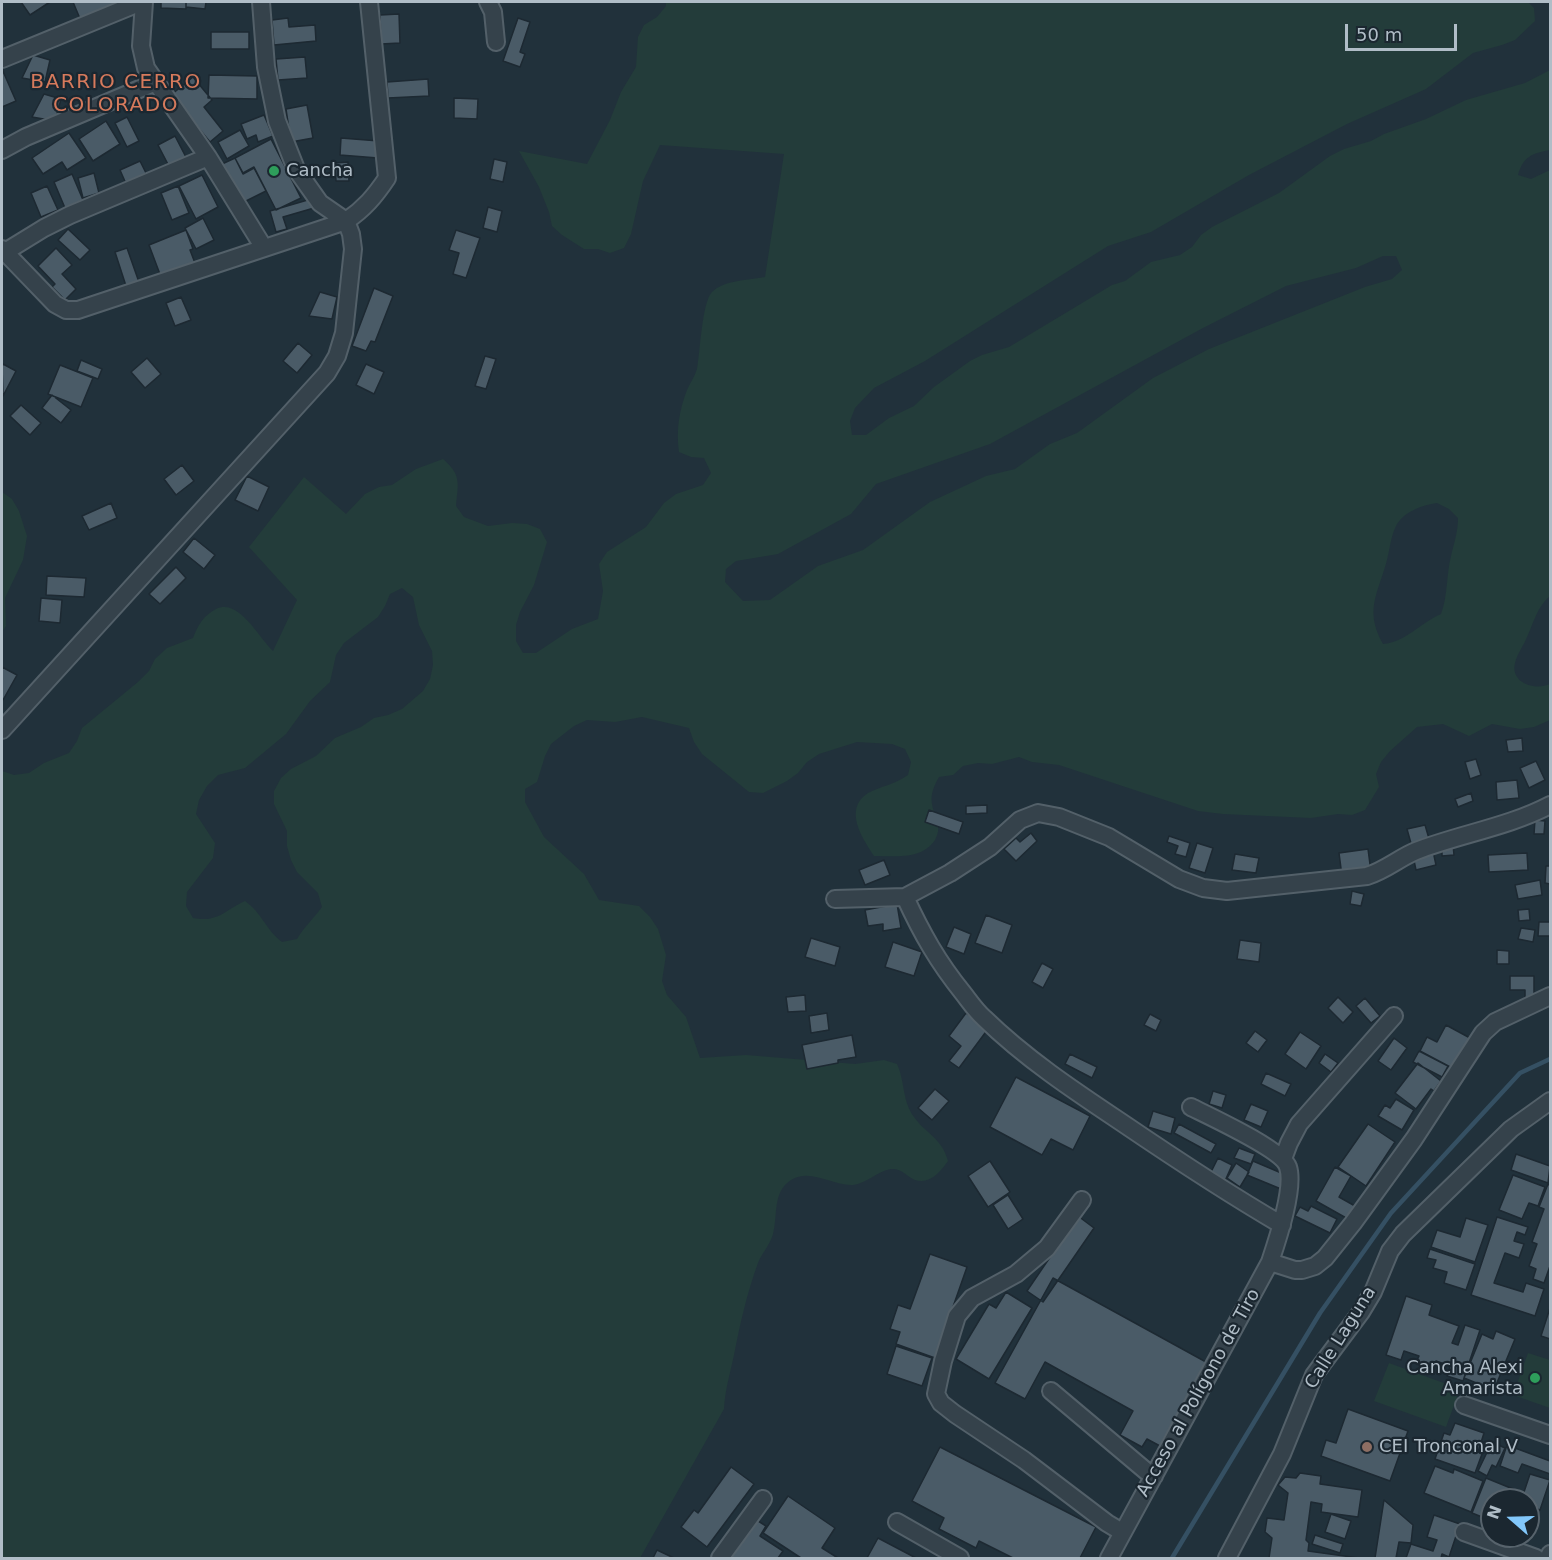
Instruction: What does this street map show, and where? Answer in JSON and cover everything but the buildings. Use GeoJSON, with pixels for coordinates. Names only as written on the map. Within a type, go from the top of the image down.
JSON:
{"type":"FeatureCollection","features":[{"type":"Feature","properties":{"kind":"street"},"geometry":{"type":"LineString","coordinates":[[2,59],[143,2],[141,46],[146,68],[208,158],[264,248]]}},
{"type":"Feature","properties":{"kind":"street"},"geometry":{"type":"LineString","coordinates":[[2,730],[327,373],[337,356],[344,333],[353,249],[351,234],[346,220],[320,203],[296,169],[281,131],[266,67],[261,2]]}},
{"type":"Feature","properties":{"kind":"street"},"geometry":{"type":"LineString","coordinates":[[208,158],[70,215],[3,250],[55,304],[66,310],[78,310],[346,220],[358,213],[372,200],[387,178],[369,2]]}},
{"type":"Feature","properties":{"kind":"street"},"geometry":{"type":"LineString","coordinates":[[488,2],[493,12],[496,42]]}},
{"type":"Feature","properties":{"kind":"street"},"geometry":{"type":"LineString","coordinates":[[2,150],[26,137],[156,82]]}},
{"type":"Feature","properties":{"kind":"street"},"geometry":{"type":"LineString","coordinates":[[835,899],[905,897],[950,873],[990,847],[1020,820],[1038,813],[1059,817],[1109,837],[1190,884],[1227,891],[1366,876],[1381,871],[1414,852],[1499,826],[1551,805]]}},
{"type":"Feature","properties":{"kind":"street"},"geometry":{"type":"LineString","coordinates":[[905,897],[920,929],[946,973],[982,1017],[1014,1045],[1057,1079],[1129,1128],[1282,1225]]}},
{"type":"Feature","properties":{"kind":"street"},"geometry":{"type":"LineString","coordinates":[[1270,1262],[1295,1270],[1302,1270],[1321,1263],[1414,1139],[1482,1033],[1495,1022],[1551,996]]}},
{"type":"Feature","properties":{"kind":"street"},"geometry":{"type":"LineString","coordinates":[[1191,1107],[1283,1159],[1288,1143],[1299,1124],[1394,1016]]}},
{"type":"Feature","properties":{"kind":"street","name":"Calle Laguna"},"geometry":{"type":"LineString","coordinates":[[1227,1558],[1282,1454],[1314,1375],[1361,1312],[1373,1292],[1390,1251],[1403,1234],[1511,1129],[1551,1101]]}},
{"type":"Feature","properties":{"kind":"street","name":"Acceso al Polígono de Tiro"},"geometry":{"type":"LineString","coordinates":[[1109,1558],[1270,1262],[1282,1225],[1289,1176],[1288,1167],[1283,1159]]}},
{"type":"Feature","properties":{"kind":"street"},"geometry":{"type":"LineString","coordinates":[[1082,1200],[1047,1248],[1016,1274],[972,1298],[957,1316],[943,1361],[936,1394],[941,1403],[955,1414],[1024,1460],[1122,1532]]}},
{"type":"Feature","properties":{"kind":"street"},"geometry":{"type":"LineString","coordinates":[[1051,1391],[1154,1476]]}},
{"type":"Feature","properties":{"kind":"street"},"geometry":{"type":"LineString","coordinates":[[1464,1405],[1551,1435]]}},
{"type":"Feature","properties":{"kind":"street"},"geometry":{"type":"LineString","coordinates":[[720,1558],[763,1499]]}},
{"type":"Feature","properties":{"kind":"street"},"geometry":{"type":"LineString","coordinates":[[897,1522],[960,1558]]}},
{"type":"Feature","properties":{"kind":"street"},"geometry":{"type":"LineString","coordinates":[[1464,1532],[1536,1558]]}},
{"type":"Feature","properties":{"kind":"green space"},"geometry":{"type":"Polygon","coordinates":[[[666,2],[1528,2],[1534,8],[1535,21],[1515,40],[1473,53],[1426,89],[1347,124],[1249,175],[1151,232],[1108,246],[925,361],[874,388],[855,408],[850,421],[852,435],[866,435],[889,418],[914,406],[934,387],[970,361],[1009,347],[1112,285],[1125,281],[1151,262],[1180,255],[1192,247],[1201,235],[1212,227],[1279,193],[1330,156],[1426,119],[1466,100],[1525,83],[1550,70],[1550,150],[1529,157],[1518,175],[1531,179],[1550,170],[1550,596],[1536,615],[1517,656],[1514,670],[1516,676],[1525,684],[1544,686],[1550,684],[1550,720],[1534,727],[1520,729],[1492,724],[1469,736],[1443,724],[1417,727],[1381,762],[1376,774],[1379,787],[1365,810],[1352,815],[1338,814],[1311,818],[1198,811],[1059,765],[1032,762],[1019,757],[992,764],[978,763],[963,766],[953,775],[939,777],[932,797],[938,833],[930,846],[908,856],[874,856],[860,832],[856,815],[857,807],[868,793],[908,775],[911,762],[905,749],[892,744],[857,742],[819,754],[787,781],[763,793],[749,792],[702,754],[689,728],[642,717],[615,722],[587,720],[574,726],[551,744],[537,782],[525,789],[525,802],[544,837],[584,874],[599,900],[639,906],[650,917],[658,929],[666,955],[662,981],[667,995],[686,1017],[700,1058],[746,1055],[855,1064],[884,1060],[897,1064],[910,1111],[942,1147],[948,1161],[938,1173],[926,1181],[915,1180],[901,1171],[891,1169],[853,1185],[806,1176],[791,1180],[785,1185],[778,1198],[772,1238],[758,1263],[747,1297],[725,1395],[724,1409],[640,1558],[2,1558],[2,771],[14,775],[29,773],[44,763],[69,753],[82,728],[138,682],[149,671],[155,659],[167,648],[193,638],[201,621],[216,609],[224,607],[240,614],[273,651],[297,600],[249,547],[304,477],[346,514],[365,494],[379,487],[392,485],[416,469],[443,459],[456,475],[458,486],[456,506],[464,517],[488,526],[527,524],[540,529],[547,542],[534,585],[516,625],[516,641],[523,653],[536,653],[572,629],[598,619],[603,591],[599,564],[607,552],[646,527],[664,503],[676,494],[703,485],[711,473],[704,458],[691,457],[679,452],[680,413],[697,369],[706,306],[712,292],[730,283],[765,277],[784,154],[660,145],[643,181],[631,234],[624,248],[610,253],[598,249],[584,249],[552,226],[539,187],[519,151],[587,164],[610,120],[621,92],[636,67],[638,37],[644,25],[657,17],[666,6],[666,2]],[[1383,256],[1356,268],[1286,286],[1203,328],[990,444],[876,484],[851,514],[778,554],[736,561],[726,569],[725,582],[743,601],[770,600],[818,566],[863,550],[930,502],[986,476],[1015,469],[1050,444],[1077,433],[1153,378],[1209,349],[1365,287],[1392,279],[1402,270],[1396,256],[1383,256]],[[1437,503],[1420,507],[1400,519],[1397,524],[1374,602],[1374,621],[1383,644],[1399,640],[1441,614],[1445,600],[1449,563],[1457,533],[1458,518],[1449,509],[1437,503]],[[402,588],[390,594],[378,617],[344,643],[336,655],[330,682],[310,701],[286,734],[245,768],[218,775],[207,786],[199,800],[196,814],[215,843],[213,858],[187,892],[186,906],[193,918],[209,919],[245,901],[282,942],[297,939],[322,907],[318,893],[297,872],[291,860],[287,846],[287,831],[274,804],[274,791],[281,778],[291,769],[316,756],[335,738],[361,727],[374,718],[402,709],[423,691],[430,679],[433,665],[432,651],[419,625],[413,597],[402,588]]]}},
{"type":"Feature","properties":{"kind":"green space"},"geometry":{"type":"Polygon","coordinates":[[[2,492],[12,499],[19,511],[27,536],[23,560],[5,598],[6,626],[2,632],[2,492]]]}},
{"type":"Feature","properties":{"kind":"green space","name":"Cancha Alexi Amarista"},"geometry":{"type":"Polygon","coordinates":[[[1528,1353],[1550,1360],[1550,1408],[1513,1395],[1528,1353]]]}},
{"type":"Feature","properties":{"kind":"green space"},"geometry":{"type":"Polygon","coordinates":[[[1389,1363],[1460,1389],[1446,1427],[1374,1401],[1389,1363]]]}},
{"type":"Feature","properties":{"kind":"waterway"},"geometry":{"type":"LineString","coordinates":[[1172,1558],[1320,1313],[1391,1213],[1520,1073],[1550,1059]]}},
{"type":"Feature","properties":{"kind":"place","name":"Cancha"},"geometry":{"type":"Point","coordinates":[274,171]}},
{"type":"Feature","properties":{"kind":"place","name":"Cancha Alexi Amarista"},"geometry":{"type":"Point","coordinates":[1535,1378]}},
{"type":"Feature","properties":{"kind":"place","name":"CEI Tronconal V"},"geometry":{"type":"Point","coordinates":[1367,1447]}},
{"type":"Feature","properties":{"kind":"district","name":"BARRIO CERRO COLORADO"},"geometry":{"type":"Point","coordinates":[116,94]}}]}
